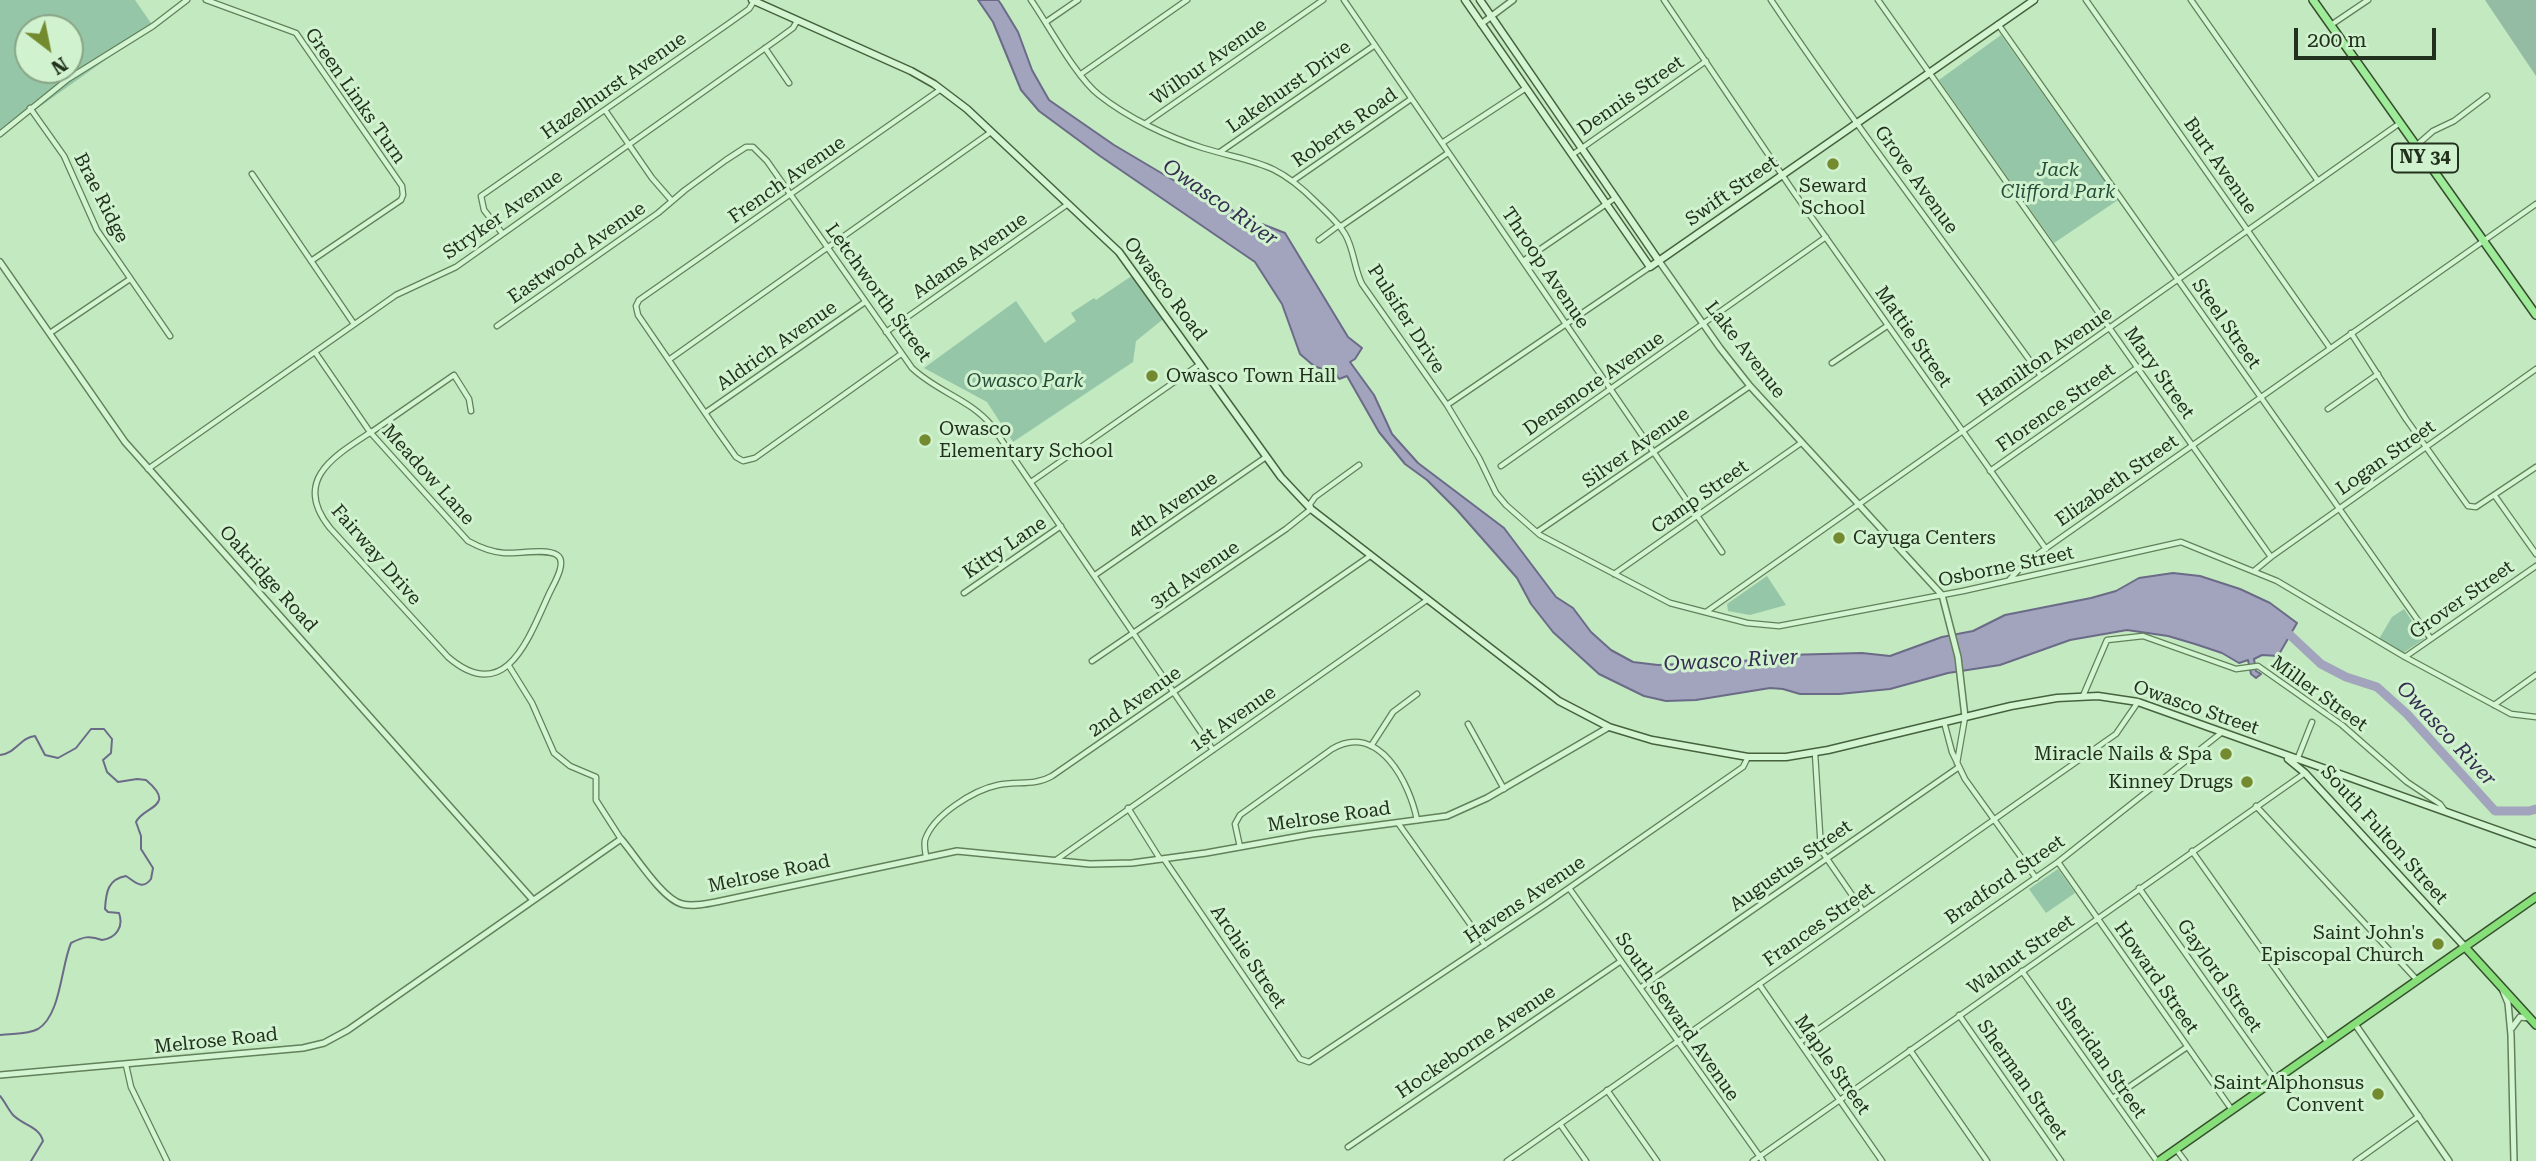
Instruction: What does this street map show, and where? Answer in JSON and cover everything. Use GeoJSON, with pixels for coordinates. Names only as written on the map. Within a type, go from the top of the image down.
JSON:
{"type":"FeatureCollection","features":[{"type":"Feature","properties":{"kind":"highway"},"geometry":{"type":"LineString","coordinates":[[2158,1161],[2536,897]]}},
{"type":"Feature","properties":{"kind":"highway"},"geometry":{"type":"LineString","coordinates":[[2465,947],[2536,1025]]}},
{"type":"Feature","properties":{"kind":"main road"},"geometry":{"type":"LineString","coordinates":[[1465,0],[1650,267]]}},
{"type":"Feature","properties":{"kind":"main road","name":"Lake Avenue"},"geometry":{"type":"LineString","coordinates":[[1480,0],[1659,261]]}},
{"type":"Feature","properties":{"kind":"main road","name":"Swift Street"},"geometry":{"type":"LineString","coordinates":[[1650,267],[2034,0]]}},
{"type":"Feature","properties":{"kind":"main road","name":"NY 34"},"geometry":{"type":"LineString","coordinates":[[2313,0],[2536,315]]}},
{"type":"Feature","properties":{"kind":"main road","name":"Owasco Road"},"geometry":{"type":"LineString","coordinates":[[753,1],[911,71],[942,89],[991,131],[1104,236],[1132,267],[1290,488],[1311,509],[1546,692],[1577,712],[1609,727],[1672,745],[1750,757]]}},
{"type":"Feature","properties":{"kind":"main road","name":"Owasco Street"},"geometry":{"type":"LineString","coordinates":[[1750,757],[1786,757],[1815,753],[2028,703],[2083,696],[2138,702],[2536,844]]}},
{"type":"Feature","properties":{"kind":"main road","name":"South Fulton Street"},"geometry":{"type":"LineString","coordinates":[[2274,752],[2305,773],[2465,947]]}},
{"type":"Feature","properties":{"kind":"main road"},"geometry":{"type":"LineString","coordinates":[[2305,773],[2309,764]]}},
{"type":"Feature","properties":{"kind":"street"},"geometry":{"type":"LineString","coordinates":[[0,134],[68,79],[153,26],[187,0]]}},
{"type":"Feature","properties":{"kind":"street","name":"Green Links Turn"},"geometry":{"type":"LineString","coordinates":[[205,0],[286,27],[296,33],[402,187],[401,200],[312,261]]}},
{"type":"Feature","properties":{"kind":"street","name":"Pulsifer Drive"},"geometry":{"type":"LineString","coordinates":[[1031,0],[1081,74],[1100,96],[1175,138],[1265,164],[1294,180],[1339,226],[1350,246],[1362,284],[1447,405],[1488,474]]}},
{"type":"Feature","properties":{"kind":"street"},"geometry":{"type":"LineString","coordinates":[[1046,22],[1078,0]]}},
{"type":"Feature","properties":{"kind":"street"},"geometry":{"type":"LineString","coordinates":[[1081,74],[1187,0]]}},
{"type":"Feature","properties":{"kind":"street","name":"Wilbur Avenue"},"geometry":{"type":"LineString","coordinates":[[1146,123],[1323,0]]}},
{"type":"Feature","properties":{"kind":"street","name":"Throop Avenue"},"geometry":{"type":"LineString","coordinates":[[1344,0],[1722,552]]}},
{"type":"Feature","properties":{"kind":"street"},"geometry":{"type":"LineString","coordinates":[[1482,24],[1513,0]]}},
{"type":"Feature","properties":{"kind":"street","name":"Mattie Street"},"geometry":{"type":"LineString","coordinates":[[1664,0],[1887,326],[2046,549]]}},
{"type":"Feature","properties":{"kind":"street","name":"Grove Avenue"},"geometry":{"type":"LineString","coordinates":[[1771,0],[1836,96],[2041,376]]}},
{"type":"Feature","properties":{"kind":"street","name":"Mary Street"},"geometry":{"type":"LineString","coordinates":[[1878,0],[2271,557]]}},
{"type":"Feature","properties":{"kind":"street","name":"Burt Avenue"},"geometry":{"type":"LineString","coordinates":[[2086,0],[2330,348]]}},
{"type":"Feature","properties":{"kind":"street"},"geometry":{"type":"LineString","coordinates":[[2191,0],[2318,181]]}},
{"type":"Feature","properties":{"kind":"street"},"geometry":{"type":"LineString","coordinates":[[2330,25],[2368,0]]}},
{"type":"Feature","properties":{"kind":"street","name":"Hazelhurst Avenue"},"geometry":{"type":"LineString","coordinates":[[502,233],[481,205],[481,196],[749,9],[753,1]]}},
{"type":"Feature","properties":{"kind":"street","name":"Stryker Avenue"},"geometry":{"type":"LineString","coordinates":[[148,469],[405,290],[456,267],[793,28],[797,21]]}},
{"type":"Feature","properties":{"kind":"street","name":"Steel Street"},"geometry":{"type":"LineString","coordinates":[[1998,24],[2431,639]]}},
{"type":"Feature","properties":{"kind":"street","name":"Lakehurst Drive"},"geometry":{"type":"LineString","coordinates":[[1220,152],[1375,45]]}},
{"type":"Feature","properties":{"kind":"street"},"geometry":{"type":"LineString","coordinates":[[765,48],[789,83]]}},
{"type":"Feature","properties":{"kind":"street","name":"Dennis Street"},"geometry":{"type":"LineString","coordinates":[[1572,155],[1706,61]]}},
{"type":"Feature","properties":{"kind":"street"},"geometry":{"type":"LineString","coordinates":[[1442,144],[1526,88]]}},
{"type":"Feature","properties":{"kind":"street","name":"French Avenue"},"geometry":{"type":"LineString","coordinates":[[647,294],[942,89]]}},
{"type":"Feature","properties":{"kind":"street"},"geometry":{"type":"LineString","coordinates":[[2416,146],[2433,131],[2454,121],[2487,96]]}},
{"type":"Feature","properties":{"kind":"street","name":"Roberts Road"},"geometry":{"type":"LineString","coordinates":[[1294,180],[1411,99]]}},
{"type":"Feature","properties":{"kind":"street","name":"Brae Ridge"},"geometry":{"type":"LineString","coordinates":[[30,108],[64,156],[97,230],[170,336]]}},
{"type":"Feature","properties":{"kind":"street"},"geometry":{"type":"LineString","coordinates":[[605,110],[658,186],[672,201]]}},
{"type":"Feature","properties":{"kind":"street","name":"Hamilton Avenue"},"geometry":{"type":"LineString","coordinates":[[1705,613],[2400,123]]}},
{"type":"Feature","properties":{"kind":"street"},"geometry":{"type":"LineString","coordinates":[[670,359],[991,131]]}},
{"type":"Feature","properties":{"kind":"street","name":"Letchworth Street"},"geometry":{"type":"LineString","coordinates":[[672,201],[726,160],[750,146],[757,149],[901,354],[924,379],[969,403],[985,416],[1213,750]]}},
{"type":"Feature","properties":{"kind":"street"},"geometry":{"type":"LineString","coordinates":[[1319,240],[1448,153]]}},
{"type":"Feature","properties":{"kind":"street"},"geometry":{"type":"LineString","coordinates":[[252,174],[354,324]]}},
{"type":"Feature","properties":{"kind":"street"},"geometry":{"type":"LineString","coordinates":[[1523,261],[1615,198]]}},
{"type":"Feature","properties":{"kind":"street","name":"Eastwood Avenue"},"geometry":{"type":"LineString","coordinates":[[497,326],[672,201]]}},
{"type":"Feature","properties":{"kind":"street","name":"Adams Avenue"},"geometry":{"type":"LineString","coordinates":[[886,332],[1069,203]]}},
{"type":"Feature","properties":{"kind":"street","name":"Elizabeth Street"},"geometry":{"type":"LineString","coordinates":[[2010,580],[2025,563],[2536,204]]}},
{"type":"Feature","properties":{"kind":"street","name":"Densmore Avenue"},"geometry":{"type":"LineString","coordinates":[[1501,466],[1826,237]]}},
{"type":"Feature","properties":{"kind":"street","name":"Lake Avenue"},"geometry":{"type":"LineString","coordinates":[[1659,261],[1750,386],[1942,596],[1950,621],[1962,684],[1965,717]]}},
{"type":"Feature","properties":{"kind":"street","name":"Oakridge Road"},"geometry":{"type":"LineString","coordinates":[[0,262],[118,432],[148,469],[533,900]]}},
{"type":"Feature","properties":{"kind":"street","name":"Swift Street"},"geometry":{"type":"LineString","coordinates":[[1447,405],[1650,267]]}},
{"type":"Feature","properties":{"kind":"street"},"geometry":{"type":"LineString","coordinates":[[50,333],[130,278]]}},
{"type":"Feature","properties":{"kind":"street","name":"Aldrich Avenue"},"geometry":{"type":"LineString","coordinates":[[647,294],[637,302],[636,312],[736,457],[743,461],[748,461],[901,354]]}},
{"type":"Feature","properties":{"kind":"street","name":"Aldrich Avenue"},"geometry":{"type":"LineString","coordinates":[[705,413],[865,302]]}},
{"type":"Feature","properties":{"kind":"street"},"geometry":{"type":"LineString","coordinates":[[1832,363],[1887,326]]}},
{"type":"Feature","properties":{"kind":"street"},"geometry":{"type":"LineString","coordinates":[[2351,333],[2468,506],[2474,508],[2536,467]]}},
{"type":"Feature","properties":{"kind":"street","name":"Meadow Lane"},"geometry":{"type":"LineString","coordinates":[[315,352],[370,432],[468,541],[502,553],[546,552],[557,555],[561,563],[549,593],[523,649],[509,666]]}},
{"type":"Feature","properties":{"kind":"street"},"geometry":{"type":"LineString","coordinates":[[1031,482],[1201,364]]}},
{"type":"Feature","properties":{"kind":"street","name":"Florence Street"},"geometry":{"type":"LineString","coordinates":[[1990,471],[2138,367]]}},
{"type":"Feature","properties":{"kind":"street","name":"Logan Street"},"geometry":{"type":"LineString","coordinates":[[2254,571],[2536,369]]}},
{"type":"Feature","properties":{"kind":"street"},"geometry":{"type":"LineString","coordinates":[[2328,409],[2378,374]]}},
{"type":"Feature","properties":{"kind":"street","name":"Fairway Drive"},"geometry":{"type":"LineString","coordinates":[[471,411],[470,399],[454,375],[338,454],[320,474],[315,493],[321,516],[459,667],[483,674],[509,666]]}},
{"type":"Feature","properties":{"kind":"street","name":"Silver Avenue"},"geometry":{"type":"LineString","coordinates":[[1537,532],[1750,386]]}},
{"type":"Feature","properties":{"kind":"street","name":"Camp Street"},"geometry":{"type":"LineString","coordinates":[[1614,574],[1801,443]]}},
{"type":"Feature","properties":{"kind":"street","name":"4th Avenue"},"geometry":{"type":"LineString","coordinates":[[1095,575],[1266,457]]}},
{"type":"Feature","properties":{"kind":"street"},"geometry":{"type":"LineString","coordinates":[[1311,509],[1312,500],[1359,465]]}},
{"type":"Feature","properties":{"kind":"street","name":"Osborne Street"},"geometry":{"type":"LineString","coordinates":[[1488,474],[1496,492],[1506,505],[1537,532],[1670,603],[1762,626],[1779,626],[1942,596],[2181,542],[2254,571],[2295,591],[2405,657],[2511,714],[2536,717]]}},
{"type":"Feature","properties":{"kind":"street"},"geometry":{"type":"LineString","coordinates":[[2494,496],[2536,554]]}},
{"type":"Feature","properties":{"kind":"street","name":"3rd Avenue"},"geometry":{"type":"LineString","coordinates":[[1092,661],[1286,529],[1311,509]]}},
{"type":"Feature","properties":{"kind":"street","name":"Kitty Lane"},"geometry":{"type":"LineString","coordinates":[[964,593],[1062,526]]}},
{"type":"Feature","properties":{"kind":"street","name":"2nd Avenue"},"geometry":{"type":"LineString","coordinates":[[926,856],[925,842],[931,830],[963,800],[990,787],[1048,779],[1370,556]]}},
{"type":"Feature","properties":{"kind":"street","name":"Grover Street"},"geometry":{"type":"LineString","coordinates":[[2405,657],[2536,566]]}},
{"type":"Feature","properties":{"kind":"street","name":"1st Avenue"},"geometry":{"type":"LineString","coordinates":[[1056,860],[1427,600]]}},
{"type":"Feature","properties":{"kind":"street","name":"Miller Street"},"geometry":{"type":"LineString","coordinates":[[2083,696],[2104,642],[2115,638],[2146,637],[2236,669],[2258,666],[2342,725],[2407,782],[2440,804],[2445,811]]}},
{"type":"Feature","properties":{"kind":"street"},"geometry":{"type":"LineString","coordinates":[[509,666],[532,703],[554,753],[570,766],[595,775],[596,800],[621,839]]}},
{"type":"Feature","properties":{"kind":"street"},"geometry":{"type":"LineString","coordinates":[[2494,705],[2536,674]]}},
{"type":"Feature","properties":{"kind":"street"},"geometry":{"type":"LineString","coordinates":[[1371,746],[1378,731],[1393,712],[1417,694]]}},
{"type":"Feature","properties":{"kind":"street","name":"Frances Street"},"geometry":{"type":"LineString","coordinates":[[1507,1161],[1515,1159],[1607,1090],[2116,734],[2138,702]]}},
{"type":"Feature","properties":{"kind":"street"},"geometry":{"type":"LineString","coordinates":[[1958,765],[1965,717]]}},
{"type":"Feature","properties":{"kind":"street"},"geometry":{"type":"LineString","coordinates":[[1944,722],[1958,765],[2036,878]]}},
{"type":"Feature","properties":{"kind":"street"},"geometry":{"type":"LineString","coordinates":[[2297,760],[2312,722]]}},
{"type":"Feature","properties":{"kind":"street"},"geometry":{"type":"LineString","coordinates":[[1468,724],[1504,789]]}},
{"type":"Feature","properties":{"kind":"street","name":"Melrose Road"},"geometry":{"type":"LineString","coordinates":[[0,1076],[270,1052],[324,1043],[348,1030],[621,839],[668,897],[680,904],[689,905],[716,902],[926,856],[973,851],[1105,864],[1162,859],[1455,814],[1504,789],[1609,727]]}},
{"type":"Feature","properties":{"kind":"street","name":"Bradford Street"},"geometry":{"type":"LineString","coordinates":[[1800,1042],[2058,862],[2221,733]]}},
{"type":"Feature","properties":{"kind":"street"},"geometry":{"type":"LineString","coordinates":[[1240,847],[1236,821],[1244,811],[1339,745],[1358,742],[1371,746],[1399,772],[1417,820]]}},
{"type":"Feature","properties":{"kind":"street"},"geometry":{"type":"LineString","coordinates":[[1815,753],[1821,850],[1863,911]]}},
{"type":"Feature","properties":{"kind":"street","name":"Havens Avenue"},"geometry":{"type":"LineString","coordinates":[[1312,1061],[1569,888],[1743,767],[1750,757]]}},
{"type":"Feature","properties":{"kind":"street","name":"Augustus Street"},"geometry":{"type":"LineString","coordinates":[[1640,988],[1958,765]]}},
{"type":"Feature","properties":{"kind":"street","name":"Walnut Street"},"geometry":{"type":"LineString","coordinates":[[1753,1161],[1761,1159],[1839,1100],[2305,773]]}},
{"type":"Feature","properties":{"kind":"street"},"geometry":{"type":"LineString","coordinates":[[2256,806],[2418,981]]}},
{"type":"Feature","properties":{"kind":"street","name":"Archie Street"},"geometry":{"type":"LineString","coordinates":[[1128,808],[1300,1059],[1305,1062],[1312,1061]]}},
{"type":"Feature","properties":{"kind":"street"},"geometry":{"type":"LineString","coordinates":[[1398,823],[1485,945]]}},
{"type":"Feature","properties":{"kind":"street"},"geometry":{"type":"LineString","coordinates":[[2192,851],[2328,1044]]}},
{"type":"Feature","properties":{"kind":"street","name":"Howard Street"},"geometry":{"type":"LineString","coordinates":[[2058,862],[2232,1111]]}},
{"type":"Feature","properties":{"kind":"street","name":"South Seward Avenue"},"geometry":{"type":"LineString","coordinates":[[1569,888],[1761,1159]]}},
{"type":"Feature","properties":{"kind":"street","name":"Gaylord Street"},"geometry":{"type":"LineString","coordinates":[[2139,888],[2275,1080]]}},
{"type":"Feature","properties":{"kind":"street","name":"Hockeborne Avenue"},"geometry":{"type":"LineString","coordinates":[[1348,1146],[1620,961]]}},
{"type":"Feature","properties":{"kind":"street","name":"Sheridan Street"},"geometry":{"type":"LineString","coordinates":[[2022,971],[2158,1161]]}},
{"type":"Feature","properties":{"kind":"street","name":"Maple Street"},"geometry":{"type":"LineString","coordinates":[[1759,984],[1882,1161]]}},
{"type":"Feature","properties":{"kind":"street"},"geometry":{"type":"LineString","coordinates":[[2500,985],[2508,1003],[2511,1035],[2514,1161]]}},
{"type":"Feature","properties":{"kind":"street","name":"Sherman Street"},"geometry":{"type":"LineString","coordinates":[[1959,1015],[2061,1161]]}},
{"type":"Feature","properties":{"kind":"street"},"geometry":{"type":"LineString","coordinates":[[2511,1035],[2513,1023],[2517,1019],[2530,1018]]}},
{"type":"Feature","properties":{"kind":"street"},"geometry":{"type":"LineString","coordinates":[[2355,1024],[2449,1161]]}},
{"type":"Feature","properties":{"kind":"street"},"geometry":{"type":"LineString","coordinates":[[2113,1099],[2187,1047]]}},
{"type":"Feature","properties":{"kind":"street"},"geometry":{"type":"LineString","coordinates":[[1910,1050],[1987,1161]]}},
{"type":"Feature","properties":{"kind":"street"},"geometry":{"type":"LineString","coordinates":[[126,1065],[131,1087],[167,1161]]}},
{"type":"Feature","properties":{"kind":"street"},"geometry":{"type":"LineString","coordinates":[[1607,1090],[1657,1161]]}},
{"type":"Feature","properties":{"kind":"street"},"geometry":{"type":"LineString","coordinates":[[2356,1161],[2419,1116]]}},
{"type":"Feature","properties":{"kind":"street"},"geometry":{"type":"LineString","coordinates":[[1560,1124],[1586,1161]]}},
{"type":"Feature","properties":{"kind":"street"},"geometry":{"type":"LineString","coordinates":[[2176,1149],[2185,1161]]}},
{"type":"Feature","properties":{"kind":"green space"},"geometry":{"type":"Polygon","coordinates":[[[0,0],[135,0],[153,26],[84,75],[84,14],[14,14],[14,84],[72,84],[0,135],[0,0]]]}},
{"type":"Feature","properties":{"kind":"green space"},"geometry":{"type":"Polygon","coordinates":[[[2485,0],[2536,0],[2536,76],[2485,0]]]}},
{"type":"Feature","properties":{"kind":"green space","name":"Jack Clifford Park"},"geometry":{"type":"Polygon","coordinates":[[[2001,35],[2118,200],[2054,243],[1939,80],[2001,35]]]}},
{"type":"Feature","properties":{"kind":"green space","name":"Owasco Park"},"geometry":{"type":"Polygon","coordinates":[[[1136,273],[1167,316],[1136,341],[1133,362],[1013,442],[987,402],[924,368],[1016,301],[1045,343],[1076,321],[1071,313],[1136,273]]]}},
{"type":"Feature","properties":{"kind":"green space"},"geometry":{"type":"Polygon","coordinates":[[[1767,576],[1786,605],[1750,615],[1728,611],[1727,604],[1767,576]]]}},
{"type":"Feature","properties":{"kind":"green space"},"geometry":{"type":"Polygon","coordinates":[[[2404,609],[2424,639],[2403,653],[2379,639],[2392,617],[2404,609]]]}},
{"type":"Feature","properties":{"kind":"green space"},"geometry":{"type":"Polygon","coordinates":[[[2058,869],[2075,893],[2046,913],[2029,889],[2058,869]]]}},
{"type":"Feature","properties":{"kind":"water"},"geometry":{"type":"Polygon","coordinates":[[[978,0],[998,0],[1001,4],[1018,32],[1032,70],[1049,100],[1114,145],[1190,190],[1221,200],[1251,227],[1262,224],[1285,233],[1348,337],[1362,348],[1350,362],[1374,395],[1392,434],[1418,463],[1504,528],[1556,597],[1573,608],[1591,632],[1611,650],[1633,662],[1658,665],[1743,661],[1786,655],[1862,653],[1890,656],[1942,637],[1973,631],[2005,615],[2091,598],[2116,591],[2139,578],[2173,573],[2200,576],[2240,589],[2270,603],[2297,623],[2278,656],[2262,655],[2254,659],[2256,671],[2261,674],[2256,678],[2251,674],[2248,660],[2239,663],[2222,653],[2168,636],[2127,630],[2070,640],[2000,665],[1948,673],[1890,689],[1839,694],[1800,694],[1770,688],[1696,700],[1666,701],[1644,696],[1599,674],[1553,632],[1531,604],[1517,578],[1457,510],[1427,480],[1405,464],[1379,432],[1347,376],[1339,379],[1336,374],[1314,366],[1300,354],[1282,304],[1255,262],[1039,111],[1021,90],[993,22],[978,0]]]}},
{"type":"Feature","properties":{"kind":"waterway","name":"Owasco River"},"geometry":{"type":"LineString","coordinates":[[2280,631],[2290,635],[2321,664],[2346,677],[2377,687],[2407,714],[2495,811],[2536,809]]}},
{"type":"Feature","properties":{"kind":"waterway"},"geometry":{"type":"LineString","coordinates":[[0,755],[10,752],[26,739],[35,736],[45,755],[58,758],[76,748],[91,729],[104,729],[112,739],[111,753],[103,760],[107,772],[118,782],[146,780],[159,796],[156,805],[136,822],[141,836],[141,849],[153,868],[151,879],[141,885],[126,876],[115,880],[107,892],[105,909],[119,913],[118,931],[107,939],[86,937],[71,943],[56,1002],[46,1022],[29,1032],[0,1035]]}},
{"type":"Feature","properties":{"kind":"waterway"},"geometry":{"type":"LineString","coordinates":[[0,1096],[13,1115],[41,1136],[43,1141],[31,1161]]}},
{"type":"Feature","properties":{"kind":"place","name":"Seward School"},"geometry":{"type":"Point","coordinates":[1833,164]}},
{"type":"Feature","properties":{"kind":"place","name":"Owasco Town Hall"},"geometry":{"type":"Point","coordinates":[1152,376]}},
{"type":"Feature","properties":{"kind":"place","name":"Owasco Elementary School"},"geometry":{"type":"Point","coordinates":[925,440]}},
{"type":"Feature","properties":{"kind":"place","name":"Cayuga Centers"},"geometry":{"type":"Point","coordinates":[1839,538]}},
{"type":"Feature","properties":{"kind":"place","name":"Miracle Nails & Spa"},"geometry":{"type":"Point","coordinates":[2226,754]}},
{"type":"Feature","properties":{"kind":"place","name":"Kinney Drugs"},"geometry":{"type":"Point","coordinates":[2247,782]}},
{"type":"Feature","properties":{"kind":"place","name":"Saint John's Episcopal Church"},"geometry":{"type":"Point","coordinates":[2438,944]}},
{"type":"Feature","properties":{"kind":"place","name":"Saint Alphonsus Convent"},"geometry":{"type":"Point","coordinates":[2378,1094]}}]}
